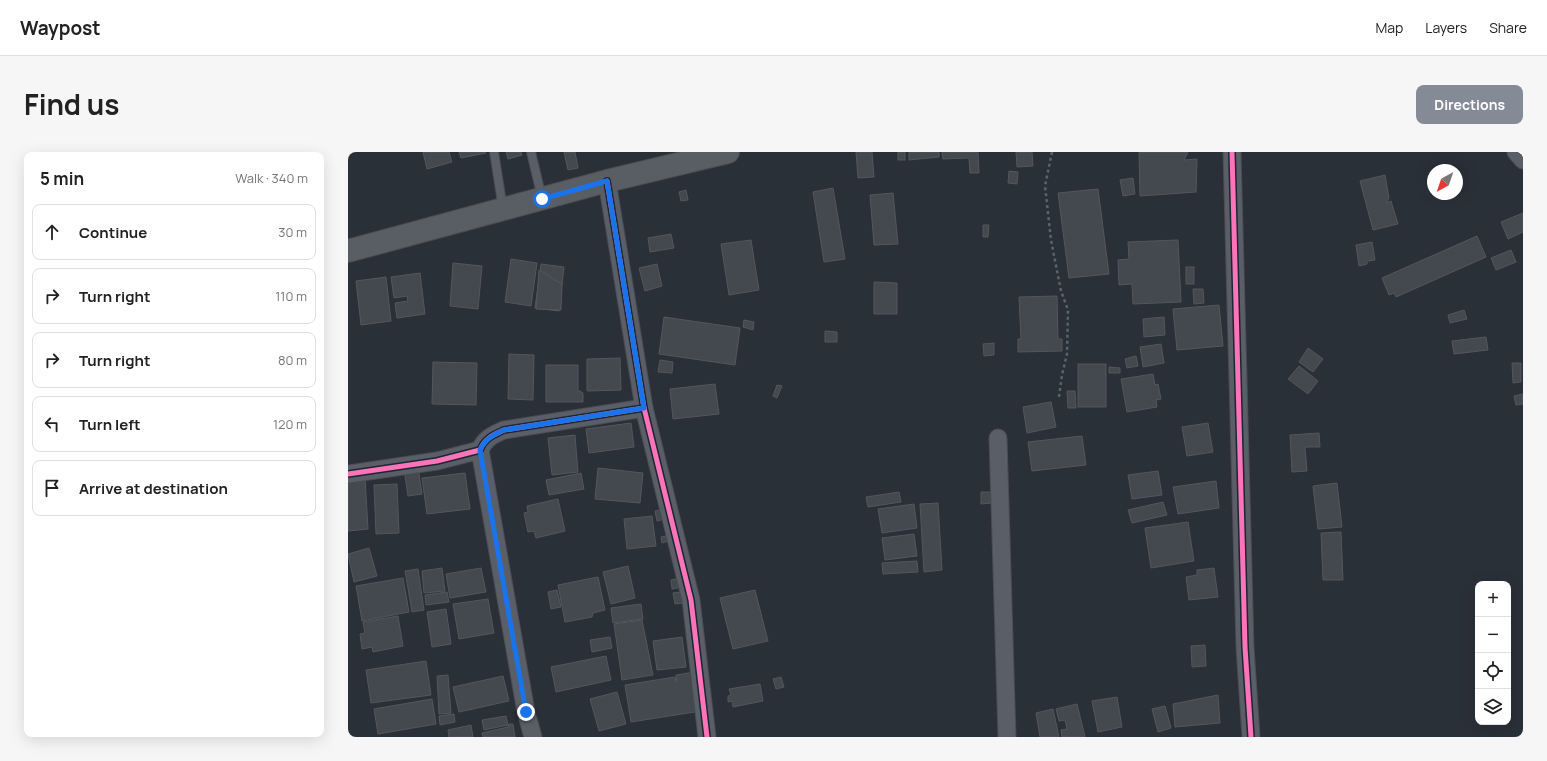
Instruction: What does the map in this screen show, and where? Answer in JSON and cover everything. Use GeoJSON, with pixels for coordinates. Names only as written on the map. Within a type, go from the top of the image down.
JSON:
{"type":"FeatureCollection","features":[{"type":"Feature","properties":{"kind":"main road"},"geometry":{"type":"LineString","coordinates":[[348,251],[607,181],[728,152]]}},
{"type":"Feature","properties":{"kind":"street"},"geometry":{"type":"LineString","coordinates":[[1232,152],[1245,647],[1251,737]]}},
{"type":"Feature","properties":{"kind":"street"},"geometry":{"type":"LineString","coordinates":[[1516,152],[1523,160]]}},
{"type":"Feature","properties":{"kind":"street"},"geometry":{"type":"LineString","coordinates":[[607,181],[644,408],[691,600],[708,737]]}},
{"type":"Feature","properties":{"kind":"street"},"geometry":{"type":"LineString","coordinates":[[533,737],[526,712],[480,450],[483,443],[489,437],[504,430],[644,408]]}},
{"type":"Feature","properties":{"kind":"street"},"geometry":{"type":"LineString","coordinates":[[998,438],[1006,737]]}},
{"type":"Feature","properties":{"kind":"street"},"geometry":{"type":"LineString","coordinates":[[348,474],[437,460],[480,450]]}},
{"type":"Feature","properties":{"kind":"lane"},"geometry":{"type":"LineString","coordinates":[[494,152],[503,209]]}},
{"type":"Feature","properties":{"kind":"lane"},"geometry":{"type":"LineString","coordinates":[[531,152],[542,199]]}},
{"type":"Feature","properties":{"kind":"path"},"geometry":{"type":"LineString","coordinates":[[1052,152],[1045,186],[1051,240],[1061,291],[1068,310],[1067,354],[1059,397]]}},
{"type":"Feature","properties":{"kind":"building"},"geometry":{"type":"Polygon","coordinates":[[[423,152],[449,152],[452,162],[427,169],[423,152]]]}},
{"type":"Feature","properties":{"kind":"building"},"geometry":{"type":"Polygon","coordinates":[[[459,152],[485,152],[486,153],[461,158],[459,152]]]}},
{"type":"Feature","properties":{"kind":"building"},"geometry":{"type":"Polygon","coordinates":[[[506,152],[521,152],[522,155],[508,159],[506,152]]]}},
{"type":"Feature","properties":{"kind":"building"},"geometry":{"type":"Polygon","coordinates":[[[564,152],[575,152],[578,168],[568,170],[564,152]]]}},
{"type":"Feature","properties":{"kind":"building"},"geometry":{"type":"Polygon","coordinates":[[[856,152],[872,152],[874,177],[858,178],[856,152]]]}},
{"type":"Feature","properties":{"kind":"building"},"geometry":{"type":"Polygon","coordinates":[[[898,152],[905,152],[905,160],[898,160],[898,152]]]}},
{"type":"Feature","properties":{"kind":"building"},"geometry":{"type":"Polygon","coordinates":[[[909,152],[939,152],[939,157],[909,160],[909,152]]]}},
{"type":"Feature","properties":{"kind":"building"},"geometry":{"type":"Polygon","coordinates":[[[942,152],[978,152],[979,173],[970,173],[969,158],[943,159],[942,152]]]}},
{"type":"Feature","properties":{"kind":"building"},"geometry":{"type":"Polygon","coordinates":[[[1016,152],[1032,152],[1033,166],[1017,167],[1016,152]]]}},
{"type":"Feature","properties":{"kind":"building"},"geometry":{"type":"Polygon","coordinates":[[[1139,152],[1188,152],[1184,160],[1197,159],[1196,192],[1140,196],[1139,152]]]}},
{"type":"Feature","properties":{"kind":"building"},"geometry":{"type":"Polygon","coordinates":[[[1009,171],[1018,172],[1017,184],[1008,183],[1009,171]]]}},
{"type":"Feature","properties":{"kind":"building"},"geometry":{"type":"Polygon","coordinates":[[[1385,175],[1389,198],[1386,203],[1391,201],[1398,224],[1373,230],[1360,181],[1385,175]]]}},
{"type":"Feature","properties":{"kind":"building"},"geometry":{"type":"Polygon","coordinates":[[[1133,178],[1135,194],[1123,196],[1120,180],[1133,178]]]}},
{"type":"Feature","properties":{"kind":"building"},"geometry":{"type":"Polygon","coordinates":[[[833,188],[845,259],[824,262],[813,192],[833,188]]]}},
{"type":"Feature","properties":{"kind":"building"},"geometry":{"type":"Polygon","coordinates":[[[1098,189],[1109,274],[1069,278],[1058,193],[1098,189]]]}},
{"type":"Feature","properties":{"kind":"building"},"geometry":{"type":"Polygon","coordinates":[[[686,190],[688,200],[681,201],[679,192],[686,190]]]}},
{"type":"Feature","properties":{"kind":"building"},"geometry":{"type":"Polygon","coordinates":[[[893,193],[898,244],[874,245],[870,195],[893,193]]]}},
{"type":"Feature","properties":{"kind":"building"},"geometry":{"type":"Polygon","coordinates":[[[1523,213],[1523,232],[1508,239],[1501,222],[1523,213]]]}},
{"type":"Feature","properties":{"kind":"building"},"geometry":{"type":"Polygon","coordinates":[[[983,225],[989,225],[988,237],[983,237],[983,225]]]}},
{"type":"Feature","properties":{"kind":"building"},"geometry":{"type":"Polygon","coordinates":[[[671,234],[674,248],[650,252],[648,238],[671,234]]]}},
{"type":"Feature","properties":{"kind":"building"},"geometry":{"type":"Polygon","coordinates":[[[1477,236],[1486,257],[1396,297],[1394,293],[1389,295],[1382,278],[1477,236]]]}},
{"type":"Feature","properties":{"kind":"building"},"geometry":{"type":"Polygon","coordinates":[[[751,240],[759,290],[729,295],[721,244],[751,240]]]}},
{"type":"Feature","properties":{"kind":"building"},"geometry":{"type":"Polygon","coordinates":[[[1178,240],[1181,302],[1133,304],[1132,284],[1119,285],[1118,260],[1129,259],[1128,242],[1178,240]]]}},
{"type":"Feature","properties":{"kind":"building"},"geometry":{"type":"Polygon","coordinates":[[[1372,242],[1375,260],[1367,261],[1367,264],[1359,266],[1356,245],[1372,242]]]}},
{"type":"Feature","properties":{"kind":"building"},"geometry":{"type":"Polygon","coordinates":[[[1511,250],[1516,262],[1496,270],[1491,258],[1511,250]]]}},
{"type":"Feature","properties":{"kind":"building"},"geometry":{"type":"Polygon","coordinates":[[[511,259],[537,263],[531,306],[505,302],[511,259]]]}},
{"type":"Feature","properties":{"kind":"building"},"geometry":{"type":"Polygon","coordinates":[[[453,263],[482,266],[478,309],[450,306],[453,263]]]}},
{"type":"Feature","properties":{"kind":"building"},"geometry":{"type":"Polygon","coordinates":[[[541,264],[564,267],[559,311],[535,308],[541,264]]]}},
{"type":"Feature","properties":{"kind":"building"},"geometry":{"type":"Polygon","coordinates":[[[657,264],[662,286],[645,291],[639,268],[657,264]]]}},
{"type":"Feature","properties":{"kind":"building"},"geometry":{"type":"Polygon","coordinates":[[[1186,267],[1194,267],[1194,284],[1186,284],[1186,267]]]}},
{"type":"Feature","properties":{"kind":"building"},"geometry":{"type":"Polygon","coordinates":[[[539,270],[562,284],[561,310],[536,309],[539,270]]]}},
{"type":"Feature","properties":{"kind":"building"},"geometry":{"type":"Polygon","coordinates":[[[420,273],[425,314],[397,318],[395,303],[408,301],[407,296],[394,298],[391,277],[420,273]]]}},
{"type":"Feature","properties":{"kind":"building"},"geometry":{"type":"Polygon","coordinates":[[[386,277],[391,321],[361,325],[356,281],[386,277]]]}},
{"type":"Feature","properties":{"kind":"building"},"geometry":{"type":"Polygon","coordinates":[[[874,282],[897,283],[897,314],[874,314],[874,282]]]}},
{"type":"Feature","properties":{"kind":"building"},"geometry":{"type":"Polygon","coordinates":[[[1193,289],[1203,289],[1204,303],[1194,304],[1193,289]]]}},
{"type":"Feature","properties":{"kind":"building"},"geometry":{"type":"Polygon","coordinates":[[[1057,296],[1058,339],[1062,339],[1062,351],[1018,352],[1018,339],[1021,339],[1019,297],[1057,296]]]}},
{"type":"Feature","properties":{"kind":"building"},"geometry":{"type":"Polygon","coordinates":[[[1219,305],[1223,346],[1177,350],[1173,309],[1219,305]]]}},
{"type":"Feature","properties":{"kind":"building"},"geometry":{"type":"Polygon","coordinates":[[[1464,310],[1467,319],[1450,323],[1448,315],[1464,310]]]}},
{"type":"Feature","properties":{"kind":"building"},"geometry":{"type":"Polygon","coordinates":[[[664,317],[740,328],[735,365],[659,354],[664,317]]]}},
{"type":"Feature","properties":{"kind":"building"},"geometry":{"type":"Polygon","coordinates":[[[1164,317],[1165,335],[1144,337],[1143,319],[1164,317]]]}},
{"type":"Feature","properties":{"kind":"building"},"geometry":{"type":"Polygon","coordinates":[[[744,320],[754,322],[753,330],[743,327],[744,320]]]}},
{"type":"Feature","properties":{"kind":"building"},"geometry":{"type":"Polygon","coordinates":[[[825,331],[837,332],[837,342],[825,342],[825,331]]]}},
{"type":"Feature","properties":{"kind":"building"},"geometry":{"type":"Polygon","coordinates":[[[1486,337],[1488,350],[1454,354],[1452,341],[1486,337]]]}},
{"type":"Feature","properties":{"kind":"building"},"geometry":{"type":"Polygon","coordinates":[[[994,343],[994,355],[984,356],[983,344],[994,343]]]}},
{"type":"Feature","properties":{"kind":"building"},"geometry":{"type":"Polygon","coordinates":[[[1161,344],[1164,363],[1143,367],[1140,347],[1161,344]]]}},
{"type":"Feature","properties":{"kind":"building"},"geometry":{"type":"Polygon","coordinates":[[[1308,348],[1323,359],[1313,372],[1299,362],[1308,348]]]}},
{"type":"Feature","properties":{"kind":"building"},"geometry":{"type":"Polygon","coordinates":[[[509,354],[534,355],[533,400],[508,399],[509,354]]]}},
{"type":"Feature","properties":{"kind":"building"},"geometry":{"type":"Polygon","coordinates":[[[1136,356],[1138,366],[1127,368],[1125,359],[1136,356]]]}},
{"type":"Feature","properties":{"kind":"building"},"geometry":{"type":"Polygon","coordinates":[[[620,358],[621,390],[587,391],[587,359],[620,358]]]}},
{"type":"Feature","properties":{"kind":"building"},"geometry":{"type":"Polygon","coordinates":[[[660,360],[673,362],[672,373],[658,372],[660,360]]]}},
{"type":"Feature","properties":{"kind":"building"},"geometry":{"type":"Polygon","coordinates":[[[433,362],[477,363],[476,405],[432,404],[433,362]]]}},
{"type":"Feature","properties":{"kind":"building"},"geometry":{"type":"Polygon","coordinates":[[[1512,363],[1521,363],[1521,382],[1513,383],[1512,363]]]}},
{"type":"Feature","properties":{"kind":"building"},"geometry":{"type":"Polygon","coordinates":[[[1078,364],[1106,364],[1106,407],[1078,407],[1078,364]]]}},
{"type":"Feature","properties":{"kind":"building"},"geometry":{"type":"Polygon","coordinates":[[[546,365],[578,365],[578,390],[583,393],[583,402],[546,402],[546,365]]]}},
{"type":"Feature","properties":{"kind":"building"},"geometry":{"type":"Polygon","coordinates":[[[1299,366],[1318,381],[1308,394],[1288,379],[1299,366]]]}},
{"type":"Feature","properties":{"kind":"building"},"geometry":{"type":"Polygon","coordinates":[[[1109,367],[1120,368],[1120,373],[1109,373],[1109,367]]]}},
{"type":"Feature","properties":{"kind":"building"},"geometry":{"type":"Polygon","coordinates":[[[1153,374],[1155,385],[1158,384],[1161,399],[1156,400],[1157,407],[1127,412],[1121,379],[1153,374]]]}},
{"type":"Feature","properties":{"kind":"building"},"geometry":{"type":"Polygon","coordinates":[[[715,384],[719,414],[673,419],[670,389],[715,384]]]}},
{"type":"Feature","properties":{"kind":"building"},"geometry":{"type":"Polygon","coordinates":[[[777,385],[782,386],[777,398],[773,396],[777,385]]]}},
{"type":"Feature","properties":{"kind":"building"},"geometry":{"type":"Polygon","coordinates":[[[1067,391],[1075,391],[1076,408],[1068,408],[1067,391]]]}},
{"type":"Feature","properties":{"kind":"building"},"geometry":{"type":"Polygon","coordinates":[[[1523,394],[1523,404],[1516,405],[1514,396],[1523,394]]]}},
{"type":"Feature","properties":{"kind":"building"},"geometry":{"type":"Polygon","coordinates":[[[1051,402],[1056,427],[1027,433],[1023,407],[1051,402]]]}},
{"type":"Feature","properties":{"kind":"building"},"geometry":{"type":"Polygon","coordinates":[[[631,423],[634,447],[589,453],[586,429],[631,423]]]}},
{"type":"Feature","properties":{"kind":"building"},"geometry":{"type":"Polygon","coordinates":[[[1208,423],[1213,452],[1187,456],[1182,427],[1208,423]]]}},
{"type":"Feature","properties":{"kind":"building"},"geometry":{"type":"Polygon","coordinates":[[[1319,433],[1320,447],[1305,447],[1307,471],[1292,472],[1290,435],[1319,433]]]}},
{"type":"Feature","properties":{"kind":"building"},"geometry":{"type":"Polygon","coordinates":[[[575,435],[578,472],[552,475],[548,438],[575,435]]]}},
{"type":"Feature","properties":{"kind":"building"},"geometry":{"type":"Polygon","coordinates":[[[1082,436],[1086,465],[1032,471],[1028,442],[1082,436]]]}},
{"type":"Feature","properties":{"kind":"building"},"geometry":{"type":"Polygon","coordinates":[[[418,467],[422,494],[408,496],[404,469],[418,467]]]}},
{"type":"Feature","properties":{"kind":"building"},"geometry":{"type":"Polygon","coordinates":[[[598,468],[643,473],[640,503],[595,499],[598,468]]]}},
{"type":"Feature","properties":{"kind":"building"},"geometry":{"type":"Polygon","coordinates":[[[1158,471],[1162,495],[1132,499],[1128,475],[1158,471]]]}},
{"type":"Feature","properties":{"kind":"building"},"geometry":{"type":"Polygon","coordinates":[[[465,473],[470,509],[427,514],[422,478],[465,473]]]}},
{"type":"Feature","properties":{"kind":"building"},"geometry":{"type":"Polygon","coordinates":[[[581,473],[584,489],[549,495],[546,480],[581,473]]]}},
{"type":"Feature","properties":{"kind":"building"},"geometry":{"type":"Polygon","coordinates":[[[365,478],[368,529],[348,531],[348,479],[365,478]]]}},
{"type":"Feature","properties":{"kind":"building"},"geometry":{"type":"Polygon","coordinates":[[[1216,481],[1219,508],[1178,514],[1173,487],[1216,481]]]}},
{"type":"Feature","properties":{"kind":"building"},"geometry":{"type":"Polygon","coordinates":[[[1337,483],[1342,527],[1318,529],[1313,486],[1337,483]]]}},
{"type":"Feature","properties":{"kind":"building"},"geometry":{"type":"Polygon","coordinates":[[[397,484],[399,533],[376,534],[374,485],[397,484]]]}},
{"type":"Feature","properties":{"kind":"building"},"geometry":{"type":"Polygon","coordinates":[[[899,492],[901,502],[868,507],[866,497],[899,492]]]}},
{"type":"Feature","properties":{"kind":"building"},"geometry":{"type":"Polygon","coordinates":[[[981,492],[991,492],[992,503],[981,504],[981,492]]]}},
{"type":"Feature","properties":{"kind":"building"},"geometry":{"type":"Polygon","coordinates":[[[558,499],[565,531],[536,538],[534,531],[528,532],[524,513],[528,512],[527,506],[558,499]]]}},
{"type":"Feature","properties":{"kind":"building"},"geometry":{"type":"Polygon","coordinates":[[[1163,502],[1167,515],[1132,523],[1128,510],[1163,502]]]}},
{"type":"Feature","properties":{"kind":"building"},"geometry":{"type":"Polygon","coordinates":[[[938,503],[942,570],[924,572],[920,504],[938,503]]]}},
{"type":"Feature","properties":{"kind":"building"},"geometry":{"type":"Polygon","coordinates":[[[914,504],[917,528],[882,533],[878,509],[914,504]]]}},
{"type":"Feature","properties":{"kind":"building"},"geometry":{"type":"Polygon","coordinates":[[[667,508],[669,518],[657,521],[655,511],[667,508]]]}},
{"type":"Feature","properties":{"kind":"building"},"geometry":{"type":"Polygon","coordinates":[[[652,516],[656,546],[627,549],[624,519],[652,516]]]}},
{"type":"Feature","properties":{"kind":"building"},"geometry":{"type":"Polygon","coordinates":[[[1188,522],[1194,561],[1151,568],[1145,528],[1188,522]]]}},
{"type":"Feature","properties":{"kind":"building"},"geometry":{"type":"Polygon","coordinates":[[[1341,532],[1343,580],[1323,580],[1321,533],[1341,532]]]}},
{"type":"Feature","properties":{"kind":"building"},"geometry":{"type":"Polygon","coordinates":[[[914,534],[917,556],[885,560],[882,538],[914,534]]]}},
{"type":"Feature","properties":{"kind":"building"},"geometry":{"type":"Polygon","coordinates":[[[671,535],[672,540],[662,543],[661,537],[671,535]]]}},
{"type":"Feature","properties":{"kind":"building"},"geometry":{"type":"Polygon","coordinates":[[[369,548],[377,576],[354,582],[348,554],[369,548]]]}},
{"type":"Feature","properties":{"kind":"building"},"geometry":{"type":"Polygon","coordinates":[[[917,561],[918,572],[883,574],[882,563],[917,561]]]}},
{"type":"Feature","properties":{"kind":"building"},"geometry":{"type":"Polygon","coordinates":[[[628,566],[635,598],[611,604],[603,572],[628,566]]]}},
{"type":"Feature","properties":{"kind":"building"},"geometry":{"type":"Polygon","coordinates":[[[442,568],[445,591],[424,593],[422,571],[442,568]]]}},
{"type":"Feature","properties":{"kind":"building"},"geometry":{"type":"Polygon","coordinates":[[[481,568],[486,592],[450,598],[446,574],[481,568]]]}},
{"type":"Feature","properties":{"kind":"building"},"geometry":{"type":"Polygon","coordinates":[[[1214,568],[1218,597],[1189,600],[1186,577],[1197,575],[1197,570],[1214,568]]]}},
{"type":"Feature","properties":{"kind":"building"},"geometry":{"type":"Polygon","coordinates":[[[418,569],[424,610],[412,612],[405,571],[418,569]]]}},
{"type":"Feature","properties":{"kind":"building"},"geometry":{"type":"Polygon","coordinates":[[[598,577],[605,610],[593,613],[592,617],[565,622],[558,585],[598,577]]]}},
{"type":"Feature","properties":{"kind":"building"},"geometry":{"type":"Polygon","coordinates":[[[403,578],[409,612],[362,621],[356,586],[403,578]]]}},
{"type":"Feature","properties":{"kind":"building"},"geometry":{"type":"Polygon","coordinates":[[[680,578],[682,587],[672,589],[671,580],[680,578]]]}},
{"type":"Feature","properties":{"kind":"building"},"geometry":{"type":"Polygon","coordinates":[[[557,590],[561,607],[551,609],[548,592],[557,590]]]}},
{"type":"Feature","properties":{"kind":"building"},"geometry":{"type":"Polygon","coordinates":[[[755,590],[768,641],[733,649],[720,598],[755,590]]]}},
{"type":"Feature","properties":{"kind":"building"},"geometry":{"type":"Polygon","coordinates":[[[447,592],[449,602],[426,605],[425,595],[447,592]]]}},
{"type":"Feature","properties":{"kind":"building"},"geometry":{"type":"Polygon","coordinates":[[[681,592],[683,603],[675,604],[673,593],[681,592]]]}},
{"type":"Feature","properties":{"kind":"building"},"geometry":{"type":"Polygon","coordinates":[[[488,599],[494,633],[459,639],[453,604],[488,599]]]}},
{"type":"Feature","properties":{"kind":"building"},"geometry":{"type":"Polygon","coordinates":[[[641,604],[643,619],[613,623],[611,608],[641,604]]]}},
{"type":"Feature","properties":{"kind":"building"},"geometry":{"type":"Polygon","coordinates":[[[446,609],[451,644],[432,647],[427,612],[446,609]]]}},
{"type":"Feature","properties":{"kind":"building"},"geometry":{"type":"Polygon","coordinates":[[[398,616],[403,646],[373,652],[372,647],[362,649],[360,634],[365,633],[363,622],[398,616]]]}},
{"type":"Feature","properties":{"kind":"building"},"geometry":{"type":"Polygon","coordinates":[[[642,620],[653,675],[622,680],[614,624],[642,620]]]}},
{"type":"Feature","properties":{"kind":"building"},"geometry":{"type":"Polygon","coordinates":[[[610,637],[612,648],[592,652],[590,640],[610,637]]]}},
{"type":"Feature","properties":{"kind":"building"},"geometry":{"type":"Polygon","coordinates":[[[682,637],[686,667],[657,670],[653,641],[682,637]]]}},
{"type":"Feature","properties":{"kind":"building"},"geometry":{"type":"Polygon","coordinates":[[[1205,645],[1206,666],[1192,667],[1191,646],[1205,645]]]}},
{"type":"Feature","properties":{"kind":"building"},"geometry":{"type":"Polygon","coordinates":[[[606,656],[611,680],[556,692],[551,667],[606,656]]]}},
{"type":"Feature","properties":{"kind":"building"},"geometry":{"type":"Polygon","coordinates":[[[426,661],[431,695],[371,703],[366,670],[426,661]]]}},
{"type":"Feature","properties":{"kind":"building"},"geometry":{"type":"Polygon","coordinates":[[[695,672],[701,711],[631,722],[625,685],[675,677],[677,682],[676,675],[695,672]]]}},
{"type":"Feature","properties":{"kind":"building"},"geometry":{"type":"Polygon","coordinates":[[[448,675],[451,713],[439,714],[437,676],[448,675]]]}},
{"type":"Feature","properties":{"kind":"building"},"geometry":{"type":"Polygon","coordinates":[[[503,676],[509,701],[459,712],[453,687],[503,676]]]}},
{"type":"Feature","properties":{"kind":"building"},"geometry":{"type":"Polygon","coordinates":[[[781,677],[784,687],[776,689],[773,679],[781,677]]]}},
{"type":"Feature","properties":{"kind":"building"},"geometry":{"type":"Polygon","coordinates":[[[760,684],[763,701],[733,707],[732,701],[728,702],[728,696],[731,695],[729,689],[760,684]]]}},
{"type":"Feature","properties":{"kind":"building"},"geometry":{"type":"Polygon","coordinates":[[[617,692],[626,724],[599,731],[590,699],[617,692]]]}},
{"type":"Feature","properties":{"kind":"building"},"geometry":{"type":"Polygon","coordinates":[[[1218,695],[1220,723],[1175,727],[1173,704],[1218,695]]]}},
{"type":"Feature","properties":{"kind":"building"},"geometry":{"type":"Polygon","coordinates":[[[1117,697],[1122,727],[1098,732],[1092,701],[1117,697]]]}},
{"type":"Feature","properties":{"kind":"building"},"geometry":{"type":"Polygon","coordinates":[[[432,699],[436,724],[378,734],[374,709],[432,699]]]}},
{"type":"Feature","properties":{"kind":"building"},"geometry":{"type":"Polygon","coordinates":[[[1077,704],[1085,737],[1062,737],[1061,730],[1067,729],[1065,720],[1059,721],[1056,709],[1077,704]]]}},
{"type":"Feature","properties":{"kind":"building"},"geometry":{"type":"Polygon","coordinates":[[[1165,706],[1171,728],[1158,732],[1152,709],[1165,706]]]}},
{"type":"Feature","properties":{"kind":"building"},"geometry":{"type":"Polygon","coordinates":[[[1053,709],[1059,737],[1040,737],[1036,713],[1053,709]]]}},
{"type":"Feature","properties":{"kind":"building"},"geometry":{"type":"Polygon","coordinates":[[[454,714],[455,722],[440,725],[439,716],[454,714]]]}},
{"type":"Feature","properties":{"kind":"building"},"geometry":{"type":"Polygon","coordinates":[[[506,716],[508,725],[484,730],[482,720],[506,716]]]}},
{"type":"Feature","properties":{"kind":"building"},"geometry":{"type":"Polygon","coordinates":[[[509,724],[513,724],[515,737],[483,737],[482,733],[508,727],[509,724]]]}},
{"type":"Feature","properties":{"kind":"building"},"geometry":{"type":"Polygon","coordinates":[[[471,725],[473,737],[449,737],[448,730],[471,725]]]}},
{"type":"Feature","properties":{"kind":"cycle path"},"geometry":{"type":"LineString","coordinates":[[1232,152],[1245,647],[1251,737]]}},
{"type":"Feature","properties":{"kind":"cycle path"},"geometry":{"type":"LineString","coordinates":[[607,181],[644,408],[691,600],[707,737]]}},
{"type":"Feature","properties":{"kind":"cycle path"},"geometry":{"type":"LineString","coordinates":[[348,474],[437,461],[480,450],[487,440],[493,435],[504,430],[644,408]]}},
{"type":"Feature","properties":{"kind":"route"},"geometry":{"type":"LineString","coordinates":[[526,712],[480,450],[483,443],[489,437],[504,430],[644,408],[607,181],[542,199]]}}]}
